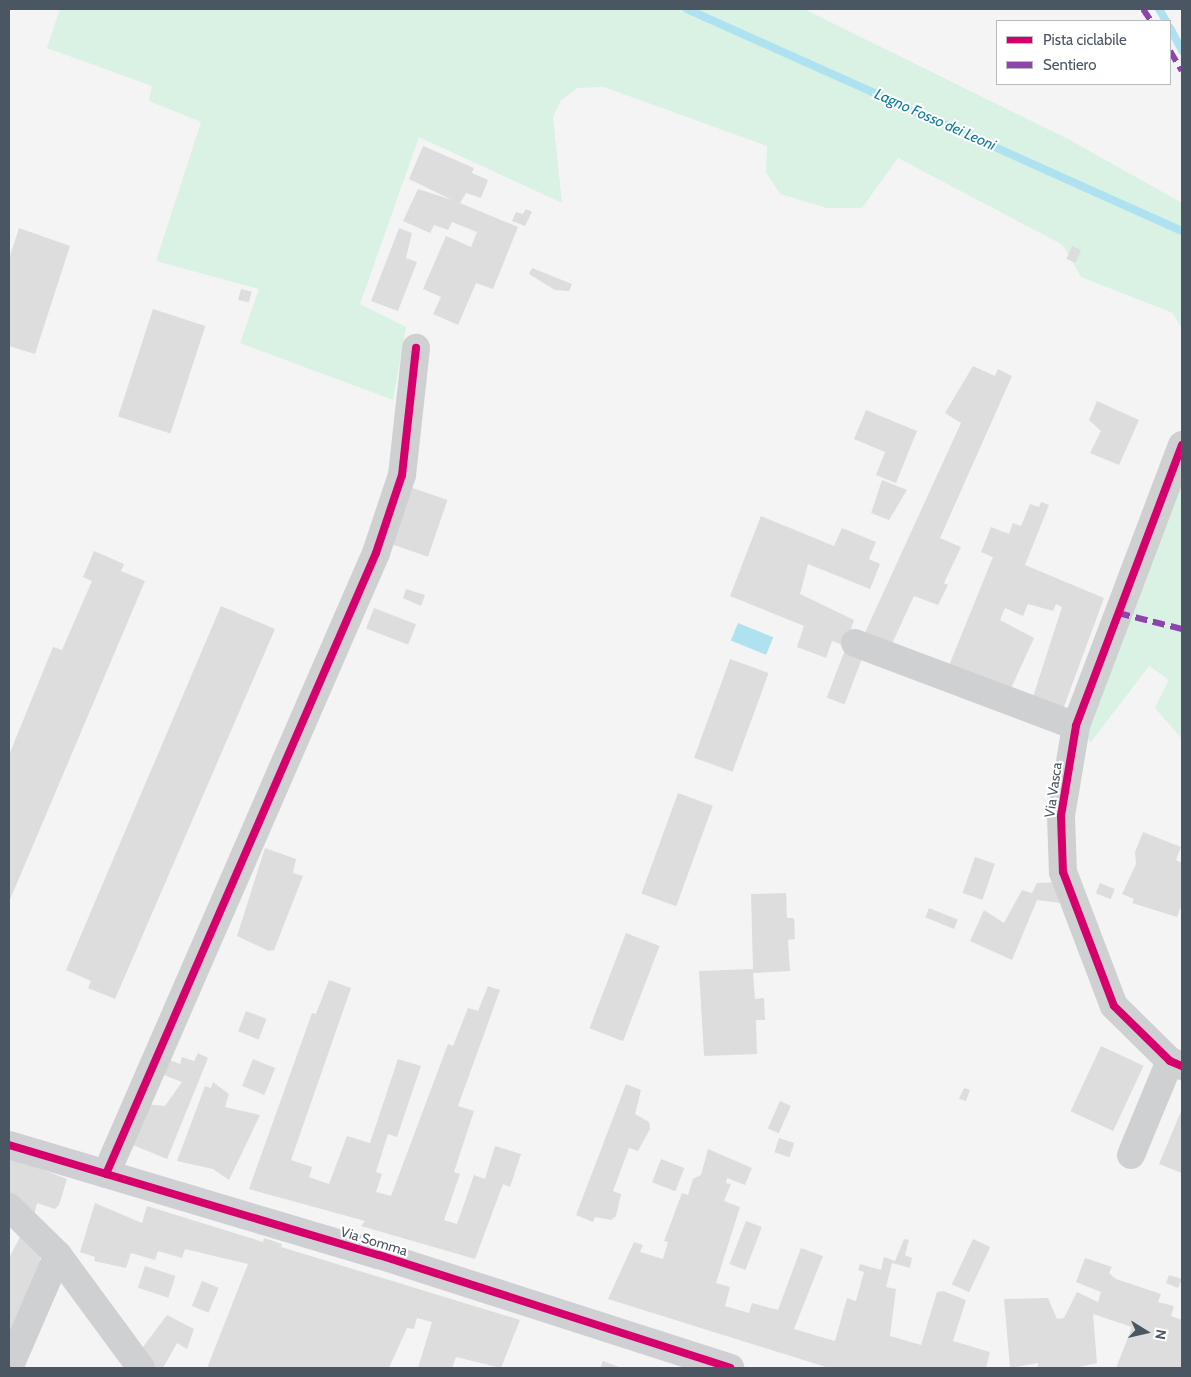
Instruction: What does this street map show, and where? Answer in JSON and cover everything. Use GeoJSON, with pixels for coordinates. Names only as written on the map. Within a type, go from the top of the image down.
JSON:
{"type":"FeatureCollection","features":[{"type":"Feature","properties":{"kind":"street"},"geometry":{"type":"LineString","coordinates":[[106,1174],[376,553],[402,474],[416,348]]}},
{"type":"Feature","properties":{"kind":"street","name":"Via Vasca"},"geometry":{"type":"LineString","coordinates":[[1176,1064],[1114,1006],[1063,872],[1061,816],[1076,726],[1182,444]]}},
{"type":"Feature","properties":{"kind":"street"},"geometry":{"type":"LineString","coordinates":[[855,643],[1076,726]]}},
{"type":"Feature","properties":{"kind":"street"},"geometry":{"type":"LineString","coordinates":[[1131,1155],[1176,1064]]}},
{"type":"Feature","properties":{"kind":"street","name":"Via Somma"},"geometry":{"type":"LineString","coordinates":[[9,1144],[379,1255],[730,1368]]}},
{"type":"Feature","properties":{"kind":"street"},"geometry":{"type":"LineString","coordinates":[[9,1207],[58,1255],[141,1368]]}},
{"type":"Feature","properties":{"kind":"street"},"geometry":{"type":"LineString","coordinates":[[9,1368],[58,1255]]}},
{"type":"Feature","properties":{"kind":"green space"},"geometry":{"type":"Polygon","coordinates":[[[60,9],[804,9],[1070,140],[1182,203],[1182,329],[1173,313],[1081,277],[1063,245],[898,158],[862,208],[827,208],[780,194],[766,172],[767,146],[604,87],[578,88],[561,100],[553,117],[562,203],[419,137],[360,304],[406,327],[393,400],[240,343],[259,289],[156,261],[201,122],[149,101],[152,86],[47,48],[60,9]]]}},
{"type":"Feature","properties":{"kind":"green space"},"geometry":{"type":"Polygon","coordinates":[[[1182,480],[1182,739],[1155,708],[1169,680],[1149,666],[1091,742],[1078,734],[1182,480]]]}},
{"type":"Feature","properties":{"kind":"water"},"geometry":{"type":"Polygon","coordinates":[[[738,623],[773,637],[766,655],[731,641],[738,623]]]}},
{"type":"Feature","properties":{"kind":"building"},"geometry":{"type":"Polygon","coordinates":[[[423,146],[474,168],[472,173],[488,180],[481,198],[466,193],[460,203],[518,227],[493,289],[476,283],[458,325],[433,314],[441,297],[423,289],[446,236],[471,247],[477,232],[452,222],[448,230],[434,225],[430,233],[403,221],[418,189],[452,200],[409,179],[423,146]]]}},
{"type":"Feature","properties":{"kind":"building"},"geometry":{"type":"Polygon","coordinates":[[[526,209],[532,212],[525,226],[512,221],[516,212],[523,214],[526,209]]]}},
{"type":"Feature","properties":{"kind":"building"},"geometry":{"type":"Polygon","coordinates":[[[19,228],[70,246],[35,354],[9,346],[9,259],[19,228]]]}},
{"type":"Feature","properties":{"kind":"building"},"geometry":{"type":"Polygon","coordinates":[[[399,228],[412,233],[406,258],[417,262],[398,311],[371,301],[399,228]]]}},
{"type":"Feature","properties":{"kind":"building"},"geometry":{"type":"Polygon","coordinates":[[[1072,246],[1081,250],[1075,263],[1066,259],[1072,246]]]}},
{"type":"Feature","properties":{"kind":"building"},"geometry":{"type":"Polygon","coordinates":[[[532,268],[572,284],[569,291],[555,290],[529,274],[532,268]]]}},
{"type":"Feature","properties":{"kind":"building"},"geometry":{"type":"Polygon","coordinates":[[[241,289],[252,292],[249,302],[238,300],[241,289]]]}},
{"type":"Feature","properties":{"kind":"building"},"geometry":{"type":"Polygon","coordinates":[[[153,309],[205,326],[170,433],[118,416],[153,309]]]}},
{"type":"Feature","properties":{"kind":"building"},"geometry":{"type":"Polygon","coordinates":[[[973,366],[995,376],[998,369],[1012,376],[940,538],[961,547],[944,583],[948,585],[938,605],[914,596],[891,646],[863,637],[961,423],[945,413],[973,366]]]}},
{"type":"Feature","properties":{"kind":"building"},"geometry":{"type":"Polygon","coordinates":[[[1097,401],[1139,420],[1119,465],[1090,453],[1101,431],[1089,420],[1097,401]]]}},
{"type":"Feature","properties":{"kind":"building"},"geometry":{"type":"Polygon","coordinates":[[[866,410],[917,431],[896,483],[876,475],[885,452],[854,439],[866,410]]]}},
{"type":"Feature","properties":{"kind":"building"},"geometry":{"type":"Polygon","coordinates":[[[882,480],[907,490],[889,520],[871,513],[882,480]]]}},
{"type":"Feature","properties":{"kind":"building"},"geometry":{"type":"Polygon","coordinates":[[[404,485],[447,500],[428,557],[384,542],[404,485]]]}},
{"type":"Feature","properties":{"kind":"building"},"geometry":{"type":"Polygon","coordinates":[[[1041,502],[1049,505],[1025,565],[1104,598],[1062,712],[1032,700],[1062,607],[1056,604],[1053,611],[1028,604],[1023,616],[1005,608],[1000,620],[1034,638],[1009,693],[948,668],[993,557],[981,552],[991,527],[1009,534],[1013,523],[1021,526],[1030,504],[1039,507],[1041,502]]]}},
{"type":"Feature","properties":{"kind":"building"},"geometry":{"type":"Polygon","coordinates":[[[761,516],[834,546],[842,528],[876,542],[869,559],[880,564],[870,589],[808,564],[800,594],[854,620],[845,646],[832,641],[826,658],[797,647],[804,626],[730,596],[761,516]]]}},
{"type":"Feature","properties":{"kind":"building"},"geometry":{"type":"Polygon","coordinates":[[[94,551],[124,564],[121,571],[145,581],[9,902],[9,755],[53,647],[62,650],[92,581],[83,577],[94,551]]]}},
{"type":"Feature","properties":{"kind":"building"},"geometry":{"type":"Polygon","coordinates":[[[406,589],[425,595],[421,606],[403,598],[406,589]]]}},
{"type":"Feature","properties":{"kind":"building"},"geometry":{"type":"Polygon","coordinates":[[[221,606],[275,629],[115,999],[88,988],[91,981],[66,970],[221,606]]]}},
{"type":"Feature","properties":{"kind":"building"},"geometry":{"type":"Polygon","coordinates":[[[374,608],[416,624],[408,645],[366,629],[374,608]]]}},
{"type":"Feature","properties":{"kind":"building"},"geometry":{"type":"Polygon","coordinates":[[[845,650],[863,657],[844,704],[827,698],[845,650]]]}},
{"type":"Feature","properties":{"kind":"building"},"geometry":{"type":"Polygon","coordinates":[[[730,659],[769,673],[733,772],[694,758],[730,659]]]}},
{"type":"Feature","properties":{"kind":"building"},"geometry":{"type":"Polygon","coordinates":[[[678,793],[713,806],[676,906],[641,894],[678,793]]]}},
{"type":"Feature","properties":{"kind":"building"},"geometry":{"type":"Polygon","coordinates":[[[1143,832],[1181,847],[1176,860],[1182,863],[1182,904],[1177,917],[1132,903],[1134,899],[1122,894],[1136,864],[1135,852],[1143,832]]]}},
{"type":"Feature","properties":{"kind":"building"},"geometry":{"type":"Polygon","coordinates":[[[265,848],[296,859],[293,873],[303,876],[274,950],[269,951],[237,936],[265,848]]]}},
{"type":"Feature","properties":{"kind":"building"},"geometry":{"type":"Polygon","coordinates":[[[975,857],[995,864],[982,900],[963,893],[975,857]]]}},
{"type":"Feature","properties":{"kind":"building"},"geometry":{"type":"Polygon","coordinates":[[[1058,882],[1068,904],[1037,900],[1012,960],[970,941],[984,910],[1004,923],[1022,890],[1032,893],[1037,883],[1058,882]]]}},
{"type":"Feature","properties":{"kind":"building"},"geometry":{"type":"Polygon","coordinates":[[[1100,883],[1115,889],[1111,899],[1096,893],[1100,883]]]}},
{"type":"Feature","properties":{"kind":"building"},"geometry":{"type":"Polygon","coordinates":[[[786,893],[787,918],[794,918],[795,939],[788,940],[790,971],[753,973],[755,999],[764,998],[765,1020],[756,1020],[757,1054],[704,1056],[699,971],[753,969],[751,894],[786,893]]]}},
{"type":"Feature","properties":{"kind":"building"},"geometry":{"type":"Polygon","coordinates":[[[929,908],[958,920],[954,929],[925,917],[929,908]]]}},
{"type":"Feature","properties":{"kind":"building"},"geometry":{"type":"Polygon","coordinates":[[[626,933],[660,946],[623,1041],[589,1028],[626,933]]]}},
{"type":"Feature","properties":{"kind":"building"},"geometry":{"type":"Polygon","coordinates":[[[329,980],[351,988],[291,1160],[312,1167],[309,1177],[329,1184],[347,1136],[370,1143],[398,1059],[421,1066],[397,1137],[388,1134],[376,1172],[382,1174],[376,1192],[391,1196],[448,1044],[453,1046],[468,1008],[478,1011],[488,986],[500,990],[458,1106],[474,1111],[454,1172],[460,1174],[444,1220],[457,1224],[474,1175],[485,1179],[495,1146],[521,1154],[510,1187],[503,1184],[475,1259],[361,1226],[365,1221],[249,1189],[312,1013],[316,1014],[329,980]]]}},
{"type":"Feature","properties":{"kind":"building"},"geometry":{"type":"Polygon","coordinates":[[[246,1011],[267,1019],[259,1039],[238,1032],[246,1011]]]}},
{"type":"Feature","properties":{"kind":"building"},"geometry":{"type":"Polygon","coordinates":[[[1101,1046],[1144,1066],[1113,1131],[1071,1111],[1101,1046]]]}},
{"type":"Feature","properties":{"kind":"building"},"geometry":{"type":"Polygon","coordinates":[[[198,1053],[208,1058],[167,1159],[128,1143],[144,1104],[165,1106],[182,1082],[156,1072],[162,1057],[180,1064],[182,1057],[194,1061],[198,1053]]]}},
{"type":"Feature","properties":{"kind":"building"},"geometry":{"type":"Polygon","coordinates":[[[253,1059],[275,1068],[264,1095],[242,1086],[253,1059]]]}},
{"type":"Feature","properties":{"kind":"building"},"geometry":{"type":"Polygon","coordinates":[[[213,1082],[229,1094],[225,1107],[260,1115],[229,1180],[213,1169],[177,1161],[205,1086],[211,1088],[213,1082]]]}},
{"type":"Feature","properties":{"kind":"building"},"geometry":{"type":"Polygon","coordinates":[[[626,1084],[641,1090],[635,1114],[649,1122],[650,1129],[638,1151],[629,1148],[613,1191],[621,1194],[616,1216],[611,1220],[595,1217],[593,1222],[576,1215],[626,1084]]]}},
{"type":"Feature","properties":{"kind":"building"},"geometry":{"type":"Polygon","coordinates":[[[964,1088],[970,1090],[966,1101],[959,1099],[964,1088]]]}},
{"type":"Feature","properties":{"kind":"building"},"geometry":{"type":"Polygon","coordinates":[[[780,1101],[791,1106],[779,1133],[768,1128],[780,1101]]]}},
{"type":"Feature","properties":{"kind":"building"},"geometry":{"type":"Polygon","coordinates":[[[1182,1109],[1182,1173],[1159,1164],[1182,1109]]]}},
{"type":"Feature","properties":{"kind":"building"},"geometry":{"type":"Polygon","coordinates":[[[779,1138],[794,1143],[790,1157],[774,1152],[779,1138]]]}},
{"type":"Feature","properties":{"kind":"building"},"geometry":{"type":"Polygon","coordinates":[[[708,1149],[752,1168],[745,1185],[727,1178],[726,1183],[731,1184],[724,1201],[740,1207],[716,1283],[730,1287],[725,1306],[749,1313],[752,1303],[778,1310],[801,1248],[823,1256],[794,1329],[835,1341],[847,1298],[856,1301],[864,1272],[858,1270],[860,1264],[881,1270],[884,1257],[895,1261],[904,1239],[909,1240],[905,1255],[912,1258],[910,1268],[892,1263],[886,1287],[896,1289],[890,1336],[921,1345],[937,1292],[943,1291],[966,1300],[953,1341],[990,1352],[986,1368],[829,1368],[608,1299],[634,1242],[643,1245],[640,1252],[663,1259],[668,1242],[664,1241],[682,1193],[688,1195],[693,1179],[701,1175],[708,1149]]]}},
{"type":"Feature","properties":{"kind":"building"},"geometry":{"type":"Polygon","coordinates":[[[9,1157],[67,1179],[59,1205],[55,1209],[37,1203],[33,1221],[9,1199],[9,1157]]]}},
{"type":"Feature","properties":{"kind":"building"},"geometry":{"type":"Polygon","coordinates":[[[661,1159],[684,1168],[675,1191],[652,1182],[661,1159]]]}},
{"type":"Feature","properties":{"kind":"building"},"geometry":{"type":"Polygon","coordinates":[[[95,1203],[142,1223],[147,1206],[263,1242],[264,1238],[282,1244],[281,1247],[520,1320],[501,1368],[456,1357],[452,1368],[418,1368],[432,1322],[417,1318],[414,1329],[407,1328],[389,1368],[207,1368],[248,1264],[185,1249],[182,1258],[158,1251],[155,1260],[131,1253],[126,1268],[94,1261],[95,1257],[80,1252],[95,1203]]]}},
{"type":"Feature","properties":{"kind":"building"},"geometry":{"type":"Polygon","coordinates":[[[746,1221],[762,1227],[745,1270],[730,1264],[746,1221]]]}},
{"type":"Feature","properties":{"kind":"building"},"geometry":{"type":"Polygon","coordinates":[[[21,1235],[40,1255],[41,1269],[13,1332],[9,1330],[9,1258],[21,1235]]]}},
{"type":"Feature","properties":{"kind":"building"},"geometry":{"type":"Polygon","coordinates":[[[973,1239],[990,1247],[969,1292],[952,1284],[973,1239]]]}},
{"type":"Feature","properties":{"kind":"building"},"geometry":{"type":"Polygon","coordinates":[[[1085,1258],[1112,1267],[1109,1273],[1116,1279],[1161,1294],[1158,1302],[1174,1306],[1171,1316],[1182,1320],[1182,1368],[1116,1368],[1132,1327],[1093,1314],[1097,1363],[1076,1368],[1038,1368],[1038,1363],[1010,1368],[1004,1299],[1048,1298],[1057,1319],[1064,1318],[1077,1292],[1098,1302],[1101,1292],[1076,1282],[1085,1258]]]}},
{"type":"Feature","properties":{"kind":"building"},"geometry":{"type":"Polygon","coordinates":[[[145,1266],[175,1276],[168,1298],[138,1288],[145,1266]]]}},
{"type":"Feature","properties":{"kind":"building"},"geometry":{"type":"Polygon","coordinates":[[[1169,1275],[1182,1279],[1178,1288],[1166,1283],[1169,1275]]]}},
{"type":"Feature","properties":{"kind":"building"},"geometry":{"type":"Polygon","coordinates":[[[202,1281],[219,1288],[209,1313],[192,1306],[202,1281]]]}},
{"type":"Feature","properties":{"kind":"building"},"geometry":{"type":"Polygon","coordinates":[[[167,1315],[194,1329],[187,1349],[177,1343],[163,1368],[148,1368],[137,1355],[167,1315]]]}},
{"type":"Feature","properties":{"kind":"building"},"geometry":{"type":"Polygon","coordinates":[[[603,1361],[622,1368],[600,1368],[603,1361]]]}},
{"type":"Feature","properties":{"kind":"waterway","name":"Lagno Fosso dei Leoni"},"geometry":{"type":"LineString","coordinates":[[687,9],[1182,231]]}},
{"type":"Feature","properties":{"kind":"waterway"},"geometry":{"type":"LineString","coordinates":[[1159,9],[1165,20]]}},
{"type":"Feature","properties":{"kind":"waterway"},"geometry":{"type":"LineString","coordinates":[[1171,30],[1182,51]]}},
{"type":"Feature","properties":{"kind":"marked path"},"geometry":{"type":"LineString","coordinates":[[1143,9],[1150,20]]}},
{"type":"Feature","properties":{"kind":"marked path"},"geometry":{"type":"LineString","coordinates":[[1171,53],[1182,71]]}},
{"type":"Feature","properties":{"kind":"marked path"},"geometry":{"type":"LineString","coordinates":[[1118,613],[1182,629]]}},
{"type":"Feature","properties":{"kind":"cycle path"},"geometry":{"type":"LineString","coordinates":[[106,1174],[376,553],[402,475],[416,348]]}},
{"type":"Feature","properties":{"kind":"cycle path"},"geometry":{"type":"LineString","coordinates":[[1182,445],[1076,726],[1061,816],[1063,872],[1114,1006],[1170,1061],[1182,1066]]}},
{"type":"Feature","properties":{"kind":"cycle path"},"geometry":{"type":"LineString","coordinates":[[9,1145],[379,1255],[730,1368]]}}]}
